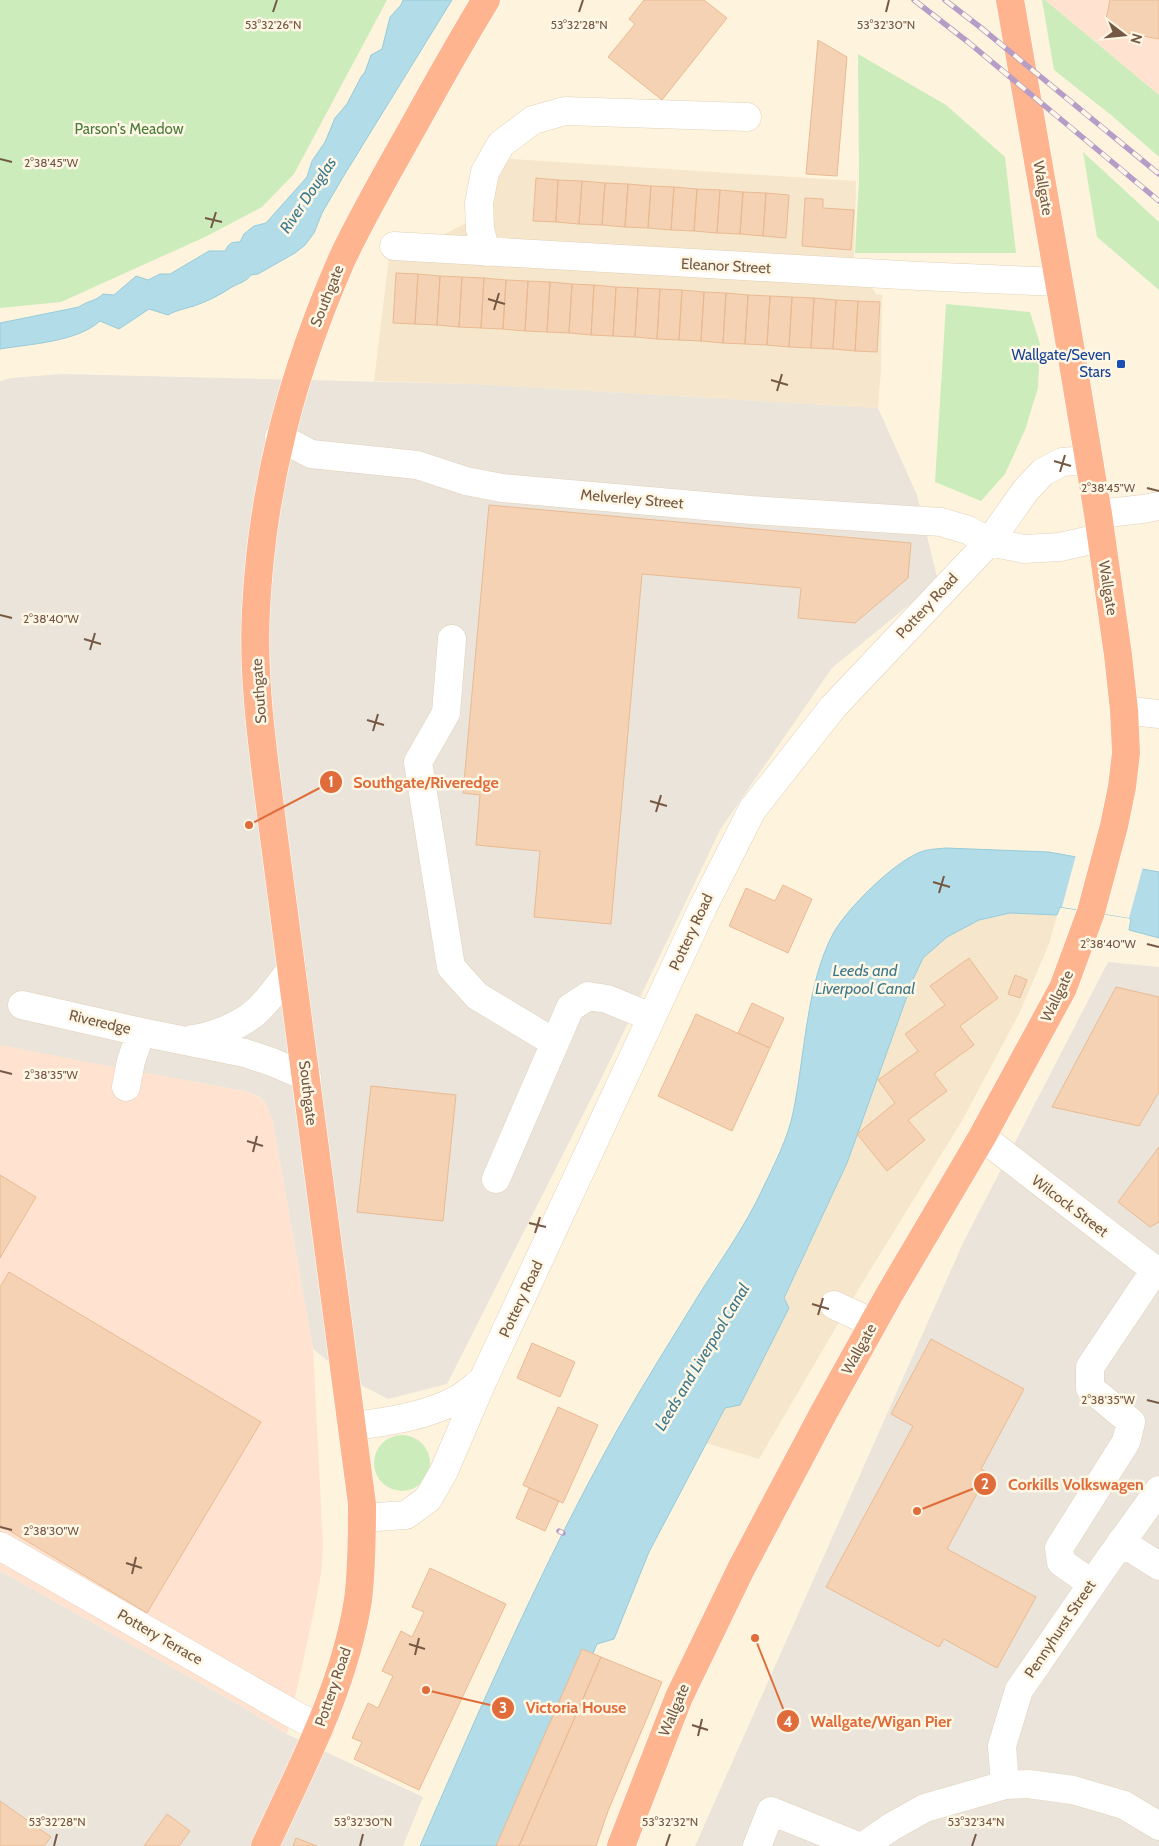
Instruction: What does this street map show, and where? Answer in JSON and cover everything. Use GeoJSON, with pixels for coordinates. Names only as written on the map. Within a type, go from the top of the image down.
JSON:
{"type":"FeatureCollection","features":[{"type":"Feature","properties":{"kind":"highway","name":"Southgate"},"geometry":{"type":"LineString","coordinates":[[352,1426],[273,830],[256,672],[256,610],[262,543],[279,437],[315,324],[343,258],[374,197],[486,0]]}},
{"type":"Feature","properties":{"kind":"highway","name":"Wallgate"},"geometry":{"type":"LineString","coordinates":[[621,1846],[679,1697],[714,1621],[873,1323],[982,1137],[1063,988],[1091,912],[1108,852],[1122,787],[1125,762],[1124,710],[1118,654],[1059,282],[1010,0]]}},
{"type":"Feature","properties":{"kind":"highway","name":"Pottery Road"},"geometry":{"type":"LineString","coordinates":[[265,1846],[320,1728],[345,1657],[354,1619],[360,1569],[362,1504],[352,1426]]}},
{"type":"Feature","properties":{"kind":"street"},"geometry":{"type":"LineString","coordinates":[[486,252],[480,229],[479,203],[486,172],[501,144],[533,120],[565,111],[747,117]]}},
{"type":"Feature","properties":{"kind":"street","name":"Eleanor Street"},"geometry":{"type":"LineString","coordinates":[[394,246],[919,276],[1059,282]]}},
{"type":"Feature","properties":{"kind":"street","name":"Melverley Street"},"geometry":{"type":"LineString","coordinates":[[279,437],[310,454],[418,465],[466,481],[502,488],[751,510],[941,522],[968,530],[989,542]]}},
{"type":"Feature","properties":{"kind":"street","name":"Pottery Road"},"geometry":{"type":"LineString","coordinates":[[362,1518],[406,1515],[428,1499],[444,1470],[483,1380],[651,1017],[703,907],[752,810],[833,707],[989,542],[1026,490],[1043,472],[1062,462],[1088,460]]}},
{"type":"Feature","properties":{"kind":"street"},"geometry":{"type":"LineString","coordinates":[[989,542],[1024,549],[1060,546],[1099,526],[1144,509],[1159,506]]}},
{"type":"Feature","properties":{"kind":"street"},"geometry":{"type":"LineString","coordinates":[[452,638],[446,713],[418,762],[451,967],[477,996],[555,1043]]}},
{"type":"Feature","properties":{"kind":"street"},"geometry":{"type":"LineString","coordinates":[[1124,710],[1159,714]]}},
{"type":"Feature","properties":{"kind":"street","name":"Riveredge"},"geometry":{"type":"LineString","coordinates":[[177,1039],[203,1038],[235,1027],[249,1019],[266,1002],[292,968]]}},
{"type":"Feature","properties":{"kind":"street"},"geometry":{"type":"LineString","coordinates":[[496,1179],[570,1008],[588,996],[607,999],[651,1017]]}},
{"type":"Feature","properties":{"kind":"street","name":"Riveredge"},"geometry":{"type":"LineString","coordinates":[[22,1004],[141,1032],[245,1053],[272,1062],[306,1077]]}},
{"type":"Feature","properties":{"kind":"street"},"geometry":{"type":"LineString","coordinates":[[126,1088],[131,1061],[141,1032]]}},
{"type":"Feature","properties":{"kind":"street","name":"Wilcock Street"},"geometry":{"type":"LineString","coordinates":[[982,1137],[1157,1272]]}},
{"type":"Feature","properties":{"kind":"street"},"geometry":{"type":"LineString","coordinates":[[1092,1584],[1061,1562],[1059,1548],[1126,1442],[1131,1422],[1090,1388],[1090,1367],[1157,1272]]}},
{"type":"Feature","properties":{"kind":"street"},"geometry":{"type":"LineString","coordinates":[[834,1305],[873,1323]]}},
{"type":"Feature","properties":{"kind":"street","name":"Pottery Road"},"geometry":{"type":"LineString","coordinates":[[352,1426],[422,1414],[458,1399],[483,1380]]}},
{"type":"Feature","properties":{"kind":"street","name":"Pennyhurst Street"},"geometry":{"type":"LineString","coordinates":[[1005,1785],[1002,1746],[1019,1690],[1159,1490]]}},
{"type":"Feature","properties":{"kind":"street"},"geometry":{"type":"LineString","coordinates":[[1122,1542],[1159,1566]]}},
{"type":"Feature","properties":{"kind":"street","name":"Pottery Terrace"},"geometry":{"type":"LineString","coordinates":[[0,1546],[294,1715],[320,1728]]}},
{"type":"Feature","properties":{"kind":"street"},"geometry":{"type":"LineString","coordinates":[[864,1846],[925,1808],[1005,1785],[1028,1784],[1073,1790],[1124,1805],[1159,1826]]}},
{"type":"Feature","properties":{"kind":"street"},"geometry":{"type":"LineString","coordinates":[[756,1846],[771,1811],[858,1846]]}},
{"type":"Feature","properties":{"kind":"shaded area"},"geometry":{"type":"Polygon","coordinates":[[[1045,0],[1159,0],[1159,95],[1045,0]]]}},
{"type":"Feature","properties":{"kind":"shaded area"},"geometry":{"type":"Polygon","coordinates":[[[479,157],[856,181],[854,259],[876,294],[882,295],[881,369],[878,408],[473,384],[374,381],[389,257],[397,258],[472,220],[479,157]]]}},
{"type":"Feature","properties":{"kind":"shaded area"},"geometry":{"type":"Polygon","coordinates":[[[62,374],[473,384],[878,408],[917,495],[938,581],[832,668],[720,830],[604,1073],[447,1384],[388,1399],[351,1380],[313,1349],[273,1122],[266,1103],[258,1096],[245,1091],[0,1045],[0,381],[11,378],[62,374]]]}},
{"type":"Feature","properties":{"kind":"shaded area"},"geometry":{"type":"Polygon","coordinates":[[[1010,913],[1057,915],[1049,944],[1019,1014],[963,1119],[852,1300],[759,1459],[706,1443],[783,1298],[847,1163],[914,977],[923,958],[947,937],[979,920],[1010,913]]]}},
{"type":"Feature","properties":{"kind":"shaded area"},"geometry":{"type":"Polygon","coordinates":[[[1108,962],[1159,967],[1159,1846],[695,1846],[963,1243],[1108,962]]]}},
{"type":"Feature","properties":{"kind":"shaded area"},"geometry":{"type":"Polygon","coordinates":[[[0,1045],[245,1091],[257,1096],[266,1103],[270,1112],[313,1349],[323,1545],[321,1574],[314,1611],[287,1734],[234,1702],[0,1571],[0,1045]]]}},
{"type":"Feature","properties":{"kind":"shaded area"},"geometry":{"type":"Polygon","coordinates":[[[0,1571],[234,1702],[287,1734],[423,1797],[403,1846],[0,1846],[0,1571]]]}},
{"type":"Feature","properties":{"kind":"green space","name":"Parson's Meadow"},"geometry":{"type":"Polygon","coordinates":[[[0,0],[387,0],[294,174],[262,207],[205,237],[61,302],[0,308],[0,0]]]}},
{"type":"Feature","properties":{"kind":"green space"},"geometry":{"type":"Polygon","coordinates":[[[1042,0],[1045,0],[1159,95],[1159,157],[1111,115],[1054,70],[1042,0]]]}},
{"type":"Feature","properties":{"kind":"green space"},"geometry":{"type":"Polygon","coordinates":[[[858,54],[946,105],[1005,157],[1016,253],[855,253],[859,180],[858,54]]]}},
{"type":"Feature","properties":{"kind":"green space"},"geometry":{"type":"Polygon","coordinates":[[[1083,152],[1159,222],[1159,290],[1097,237],[1083,152]]]}},
{"type":"Feature","properties":{"kind":"green space"},"geometry":{"type":"Polygon","coordinates":[[[946,304],[1030,312],[1040,344],[1038,388],[1025,430],[1005,474],[981,501],[935,482],[946,304]]]}},
{"type":"Feature","properties":{"kind":"green space"},"geometry":{"type":"Polygon","coordinates":[[[402,1435],[413,1437],[422,1443],[428,1452],[430,1463],[428,1474],[422,1483],[413,1489],[402,1491],[391,1489],[382,1483],[376,1474],[374,1463],[376,1452],[382,1443],[391,1437],[402,1435]]]}},
{"type":"Feature","properties":{"kind":"water","name":"River Douglas"},"geometry":{"type":"Polygon","coordinates":[[[403,0],[452,0],[343,177],[322,213],[314,233],[305,245],[295,253],[258,274],[251,275],[245,281],[214,298],[168,315],[149,309],[119,329],[100,321],[79,334],[66,338],[0,349],[0,323],[79,307],[103,294],[114,295],[136,276],[148,280],[160,274],[170,274],[209,251],[225,251],[231,243],[240,242],[244,234],[254,226],[266,223],[307,177],[312,161],[325,142],[335,118],[347,104],[365,72],[371,55],[382,49],[390,17],[403,0]]]}},
{"type":"Feature","properties":{"kind":"water","name":"Leeds and Liverpool Canal"},"geometry":{"type":"Polygon","coordinates":[[[946,848],[1049,852],[1159,872],[1159,938],[1129,930],[1131,919],[1129,918],[1060,907],[1057,915],[1010,913],[979,920],[947,937],[923,958],[914,977],[847,1163],[784,1298],[789,1308],[740,1405],[725,1408],[649,1552],[614,1639],[597,1644],[510,1846],[420,1846],[514,1634],[591,1478],[649,1376],[749,1215],[776,1161],[788,1132],[793,1113],[817,974],[834,932],[849,911],[895,867],[921,852],[946,848]]]}},
{"type":"Feature","properties":{"kind":"pier"},"geometry":{"type":"Polygon","coordinates":[[[1076,855],[1143,867],[1129,918],[1062,907],[1076,855]]]}},
{"type":"Feature","properties":{"kind":"building"},"geometry":{"type":"Polygon","coordinates":[[[644,0],[704,0],[727,18],[662,100],[608,57],[635,24],[629,19],[644,0]]]}},
{"type":"Feature","properties":{"kind":"building"},"geometry":{"type":"Polygon","coordinates":[[[1110,0],[1159,0],[1159,39],[1115,31],[1106,20],[1110,0]]]}},
{"type":"Feature","properties":{"kind":"building"},"geometry":{"type":"Polygon","coordinates":[[[818,40],[847,57],[837,176],[806,174],[818,40]]]}},
{"type":"Feature","properties":{"kind":"building"},"geometry":{"type":"Polygon","coordinates":[[[536,178],[558,180],[556,222],[533,221],[536,178]]]}},
{"type":"Feature","properties":{"kind":"building"},"geometry":{"type":"Polygon","coordinates":[[[558,180],[582,181],[579,224],[556,222],[558,180]]]}},
{"type":"Feature","properties":{"kind":"building"},"geometry":{"type":"Polygon","coordinates":[[[582,181],[605,183],[602,225],[579,224],[582,181]]]}},
{"type":"Feature","properties":{"kind":"building"},"geometry":{"type":"Polygon","coordinates":[[[605,183],[628,184],[625,227],[602,225],[605,183]]]}},
{"type":"Feature","properties":{"kind":"building"},"geometry":{"type":"Polygon","coordinates":[[[628,184],[651,186],[648,228],[625,227],[628,184]]]}},
{"type":"Feature","properties":{"kind":"building"},"geometry":{"type":"Polygon","coordinates":[[[651,186],[674,187],[671,230],[648,228],[651,186]]]}},
{"type":"Feature","properties":{"kind":"building"},"geometry":{"type":"Polygon","coordinates":[[[674,187],[697,189],[694,231],[671,230],[674,187]]]}},
{"type":"Feature","properties":{"kind":"building"},"geometry":{"type":"Polygon","coordinates":[[[697,189],[720,190],[717,233],[694,231],[697,189]]]}},
{"type":"Feature","properties":{"kind":"building"},"geometry":{"type":"Polygon","coordinates":[[[720,190],[743,192],[740,234],[717,233],[720,190]]]}},
{"type":"Feature","properties":{"kind":"building"},"geometry":{"type":"Polygon","coordinates":[[[743,192],[766,193],[763,236],[740,234],[743,192]]]}},
{"type":"Feature","properties":{"kind":"building"},"geometry":{"type":"Polygon","coordinates":[[[766,193],[789,195],[786,238],[763,236],[766,193]]]}},
{"type":"Feature","properties":{"kind":"building"},"geometry":{"type":"Polygon","coordinates":[[[805,198],[823,199],[823,208],[854,210],[851,250],[802,246],[805,198]]]}},
{"type":"Feature","properties":{"kind":"building"},"geometry":{"type":"Polygon","coordinates":[[[396,273],[418,274],[415,324],[393,323],[396,273]]]}},
{"type":"Feature","properties":{"kind":"building"},"geometry":{"type":"Polygon","coordinates":[[[418,274],[440,276],[437,325],[415,324],[418,274]]]}},
{"type":"Feature","properties":{"kind":"building"},"geometry":{"type":"Polygon","coordinates":[[[440,276],[462,277],[459,327],[437,325],[440,276]]]}},
{"type":"Feature","properties":{"kind":"building"},"geometry":{"type":"Polygon","coordinates":[[[462,277],[484,278],[481,328],[459,327],[462,277]]]}},
{"type":"Feature","properties":{"kind":"building"},"geometry":{"type":"Polygon","coordinates":[[[484,278],[506,280],[503,329],[481,328],[484,278]]]}},
{"type":"Feature","properties":{"kind":"building"},"geometry":{"type":"Polygon","coordinates":[[[506,280],[528,281],[525,331],[503,329],[506,280]]]}},
{"type":"Feature","properties":{"kind":"building"},"geometry":{"type":"Polygon","coordinates":[[[528,281],[550,282],[547,332],[525,331],[528,281]]]}},
{"type":"Feature","properties":{"kind":"building"},"geometry":{"type":"Polygon","coordinates":[[[550,282],[572,284],[569,333],[547,332],[550,282]]]}},
{"type":"Feature","properties":{"kind":"building"},"geometry":{"type":"Polygon","coordinates":[[[572,284],[594,285],[591,335],[569,333],[572,284]]]}},
{"type":"Feature","properties":{"kind":"building"},"geometry":{"type":"Polygon","coordinates":[[[594,285],[616,287],[613,336],[591,335],[594,285]]]}},
{"type":"Feature","properties":{"kind":"building"},"geometry":{"type":"Polygon","coordinates":[[[616,287],[638,288],[635,337],[613,336],[616,287]]]}},
{"type":"Feature","properties":{"kind":"building"},"geometry":{"type":"Polygon","coordinates":[[[638,288],[660,289],[657,339],[635,337],[638,288]]]}},
{"type":"Feature","properties":{"kind":"building"},"geometry":{"type":"Polygon","coordinates":[[[660,289],[682,290],[679,340],[657,339],[660,289]]]}},
{"type":"Feature","properties":{"kind":"building"},"geometry":{"type":"Polygon","coordinates":[[[682,290],[704,292],[701,341],[679,340],[682,290]]]}},
{"type":"Feature","properties":{"kind":"building"},"geometry":{"type":"Polygon","coordinates":[[[704,292],[726,293],[723,343],[701,341],[704,292]]]}},
{"type":"Feature","properties":{"kind":"building"},"geometry":{"type":"Polygon","coordinates":[[[726,293],[748,295],[745,344],[723,343],[726,293]]]}},
{"type":"Feature","properties":{"kind":"building"},"geometry":{"type":"Polygon","coordinates":[[[748,295],[770,296],[767,345],[745,344],[748,295]]]}},
{"type":"Feature","properties":{"kind":"building"},"geometry":{"type":"Polygon","coordinates":[[[770,296],[792,297],[789,347],[767,345],[770,296]]]}},
{"type":"Feature","properties":{"kind":"building"},"geometry":{"type":"Polygon","coordinates":[[[792,297],[814,298],[811,348],[789,347],[792,297]]]}},
{"type":"Feature","properties":{"kind":"building"},"geometry":{"type":"Polygon","coordinates":[[[814,298],[836,300],[833,349],[811,348],[814,298]]]}},
{"type":"Feature","properties":{"kind":"building"},"geometry":{"type":"Polygon","coordinates":[[[836,300],[858,301],[855,351],[833,349],[836,300]]]}},
{"type":"Feature","properties":{"kind":"building"},"geometry":{"type":"Polygon","coordinates":[[[858,301],[880,302],[877,352],[855,351],[858,301]]]}},
{"type":"Feature","properties":{"kind":"building"},"geometry":{"type":"Polygon","coordinates":[[[489,505],[911,543],[908,578],[855,623],[798,618],[801,588],[642,574],[611,924],[534,917],[540,851],[476,845],[480,795],[463,793],[489,505]]]}},
{"type":"Feature","properties":{"kind":"building"},"geometry":{"type":"Polygon","coordinates":[[[783,885],[812,899],[788,953],[729,926],[746,888],[775,901],[783,885]]]}},
{"type":"Feature","properties":{"kind":"building"},"geometry":{"type":"Polygon","coordinates":[[[969,958],[998,998],[960,1026],[974,1045],[934,1074],[947,1091],[908,1120],[925,1140],[887,1171],[857,1134],[895,1103],[878,1080],[918,1051],[905,1034],[945,1005],[930,986],[969,958]]]}},
{"type":"Feature","properties":{"kind":"building"},"geometry":{"type":"Polygon","coordinates":[[[1015,975],[1027,980],[1020,998],[1008,994],[1015,975]]]}},
{"type":"Feature","properties":{"kind":"building"},"geometry":{"type":"Polygon","coordinates":[[[1116,987],[1159,997],[1159,1092],[1139,1126],[1052,1107],[1116,987]]]}},
{"type":"Feature","properties":{"kind":"building"},"geometry":{"type":"Polygon","coordinates":[[[752,1003],[784,1018],[770,1048],[738,1033],[752,1003]]]}},
{"type":"Feature","properties":{"kind":"building"},"geometry":{"type":"Polygon","coordinates":[[[696,1014],[770,1048],[732,1131],[658,1096],[696,1014]]]}},
{"type":"Feature","properties":{"kind":"building"},"geometry":{"type":"Polygon","coordinates":[[[371,1086],[456,1095],[443,1221],[357,1212],[371,1086]]]}},
{"type":"Feature","properties":{"kind":"building"},"geometry":{"type":"Polygon","coordinates":[[[1159,1147],[1159,1222],[1150,1227],[1118,1202],[1159,1147]]]}},
{"type":"Feature","properties":{"kind":"building"},"geometry":{"type":"Polygon","coordinates":[[[0,1175],[36,1197],[0,1258],[0,1175]]]}},
{"type":"Feature","properties":{"kind":"building"},"geometry":{"type":"Polygon","coordinates":[[[9,1272],[261,1422],[147,1613],[0,1525],[0,1287],[9,1272]]]}},
{"type":"Feature","properties":{"kind":"building"},"geometry":{"type":"Polygon","coordinates":[[[931,1339],[1024,1389],[981,1469],[988,1473],[947,1549],[1036,1597],[997,1668],[944,1639],[939,1647],[826,1587],[913,1426],[891,1414],[931,1339]]]}},
{"type":"Feature","properties":{"kind":"building"},"geometry":{"type":"Polygon","coordinates":[[[532,1343],[575,1362],[560,1397],[517,1378],[532,1343]]]}},
{"type":"Feature","properties":{"kind":"building"},"geometry":{"type":"Polygon","coordinates":[[[558,1407],[598,1425],[563,1503],[523,1485],[558,1407]]]}},
{"type":"Feature","properties":{"kind":"building"},"geometry":{"type":"Polygon","coordinates":[[[529,1488],[559,1501],[545,1531],[516,1518],[529,1488]]]}},
{"type":"Feature","properties":{"kind":"building"},"geometry":{"type":"Polygon","coordinates":[[[430,1568],[506,1604],[419,1790],[354,1759],[362,1742],[352,1738],[368,1703],[378,1708],[393,1676],[382,1671],[401,1631],[412,1637],[424,1612],[412,1607],[430,1568]]]}},
{"type":"Feature","properties":{"kind":"building"},"geometry":{"type":"Polygon","coordinates":[[[582,1649],[601,1657],[519,1846],[496,1846],[582,1649]]]}},
{"type":"Feature","properties":{"kind":"building"},"geometry":{"type":"Polygon","coordinates":[[[601,1657],[662,1682],[608,1811],[596,1846],[519,1846],[601,1657]]]}},
{"type":"Feature","properties":{"kind":"building"},"geometry":{"type":"Polygon","coordinates":[[[0,1801],[51,1837],[44,1846],[0,1846],[0,1801]]]}},
{"type":"Feature","properties":{"kind":"building"},"geometry":{"type":"Polygon","coordinates":[[[167,1814],[190,1831],[179,1846],[144,1846],[167,1814]]]}},
{"type":"Feature","properties":{"kind":"building"},"geometry":{"type":"Polygon","coordinates":[[[296,1838],[317,1846],[293,1846],[296,1838]]]}},
{"type":"Feature","properties":{"kind":"railway"},"geometry":{"type":"LineString","coordinates":[[914,0],[968,42],[1159,201]]}},
{"type":"Feature","properties":{"kind":"railway"},"geometry":{"type":"LineString","coordinates":[[945,0],[1159,174]]}},
{"type":"Feature","properties":{"kind":"railway"},"geometry":{"type":"LineString","coordinates":[[559,1531],[563,1533]]}},
{"type":"Feature","properties":{"kind":"place","name":"Wallgate/Seven Stars"},"geometry":{"type":"Point","coordinates":[1121,364]}},
{"type":"Feature","properties":{"kind":"place","name":"Southgate/Riveredge"},"geometry":{"type":"Point","coordinates":[249,825]}},
{"type":"Feature","properties":{"kind":"place","name":"Corkills Volkswagen"},"geometry":{"type":"Point","coordinates":[917,1511]}},
{"type":"Feature","properties":{"kind":"place","name":"Wallgate/Wigan Pier"},"geometry":{"type":"Point","coordinates":[755,1638]}},
{"type":"Feature","properties":{"kind":"place","name":"Victoria House"},"geometry":{"type":"Point","coordinates":[426,1690]}}]}
